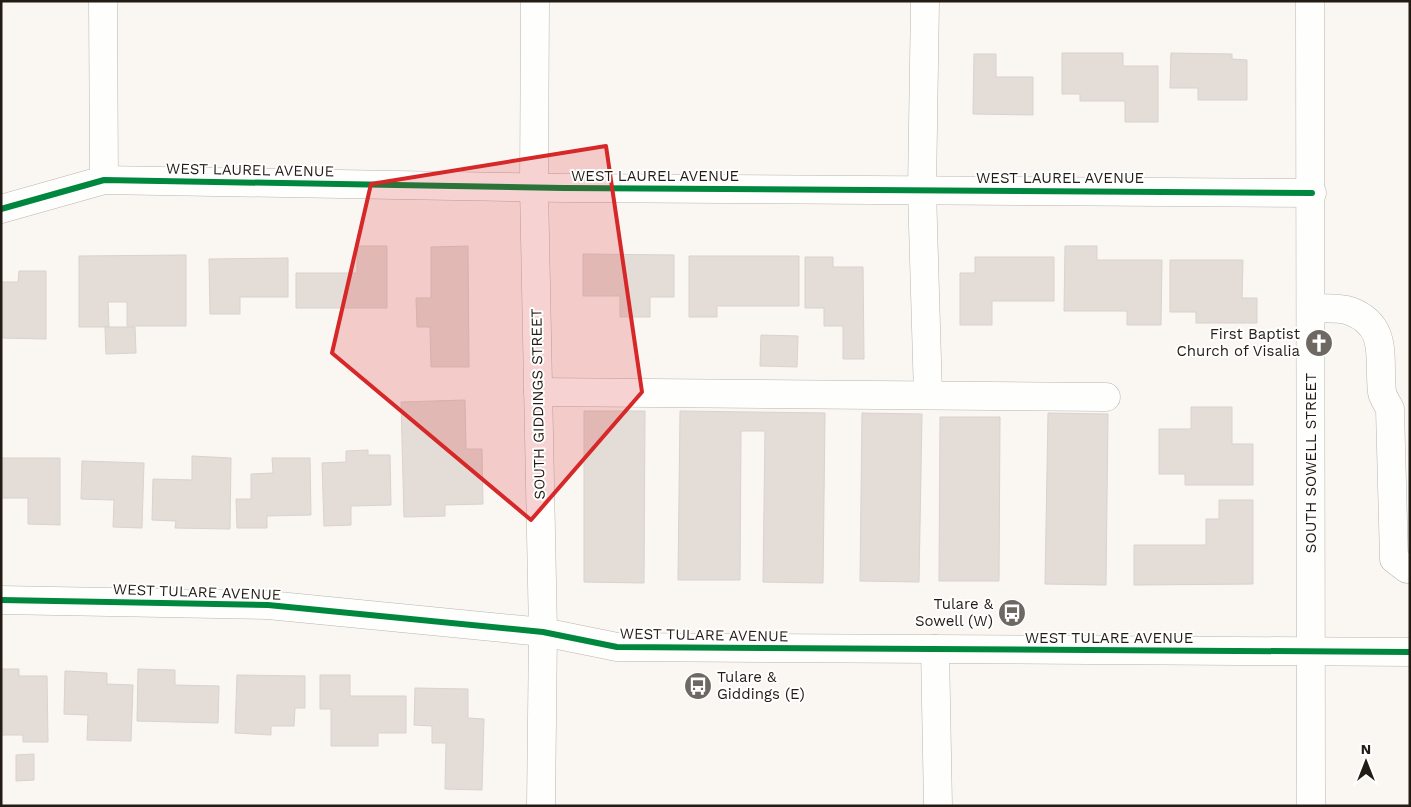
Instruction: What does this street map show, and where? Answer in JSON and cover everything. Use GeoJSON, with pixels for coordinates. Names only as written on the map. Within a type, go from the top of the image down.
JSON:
{"type":"FeatureCollection","features":[{"type":"Feature","properties":{"kind":"street"},"geometry":{"type":"LineString","coordinates":[[103,1],[104,180]]}},
{"type":"Feature","properties":{"kind":"street","name":"SOUTH GIDDINGS STREET"},"geometry":{"type":"LineString","coordinates":[[535,1],[534,187],[543,632],[541,806]]}},
{"type":"Feature","properties":{"kind":"street"},"geometry":{"type":"LineString","coordinates":[[925,1],[922,190],[928,395]]}},
{"type":"Feature","properties":{"kind":"street","name":"SOUTH SOWELL STREET"},"geometry":{"type":"LineString","coordinates":[[1310,1],[1312,193],[1311,806]]}},
{"type":"Feature","properties":{"kind":"street","name":"WEST LAUREL AVENUE"},"geometry":{"type":"LineString","coordinates":[[1,209],[104,180],[534,187],[1312,193]]}},
{"type":"Feature","properties":{"kind":"street"},"geometry":{"type":"LineString","coordinates":[[1311,308],[1349,310],[1365,319],[1376,333],[1381,348],[1382,394],[1390,409],[1394,559],[1407,569],[1410,569]]}},
{"type":"Feature","properties":{"kind":"street"},"geometry":{"type":"LineString","coordinates":[[538,392],[1106,397]]}},
{"type":"Feature","properties":{"kind":"street","name":"WEST TULARE AVENUE"},"geometry":{"type":"LineString","coordinates":[[1,600],[268,605],[543,632],[618,647],[1410,652]]}},
{"type":"Feature","properties":{"kind":"street"},"geometry":{"type":"LineString","coordinates":[[935,649],[938,806]]}},
{"type":"Feature","properties":{"kind":"highlighted area"},"geometry":{"type":"Polygon","coordinates":[[[606,146],[642,392],[531,520],[332,353],[371,184],[606,146]]]}},
{"type":"Feature","properties":{"kind":"building"},"geometry":{"type":"Polygon","coordinates":[[[1062,53],[1123,53],[1123,66],[1158,66],[1158,122],[1125,122],[1125,101],[1080,101],[1080,94],[1062,94],[1062,53]]]}},
{"type":"Feature","properties":{"kind":"building"},"geometry":{"type":"Polygon","coordinates":[[[1171,53],[1232,54],[1232,59],[1247,60],[1247,100],[1198,100],[1198,88],[1170,88],[1171,53]]]}},
{"type":"Feature","properties":{"kind":"building"},"geometry":{"type":"Polygon","coordinates":[[[974,54],[996,54],[996,77],[1033,77],[1033,115],[973,114],[974,54]]]}},
{"type":"Feature","properties":{"kind":"building"},"geometry":{"type":"Polygon","coordinates":[[[357,246],[387,246],[387,308],[296,308],[296,273],[357,273],[357,246]]]}},
{"type":"Feature","properties":{"kind":"building"},"geometry":{"type":"Polygon","coordinates":[[[468,246],[469,367],[431,367],[430,327],[417,327],[416,298],[431,298],[431,247],[468,246]]]}},
{"type":"Feature","properties":{"kind":"building"},"geometry":{"type":"Polygon","coordinates":[[[1065,246],[1097,246],[1097,260],[1162,260],[1161,325],[1127,325],[1127,311],[1064,311],[1065,246]]]}},
{"type":"Feature","properties":{"kind":"building"},"geometry":{"type":"Polygon","coordinates":[[[583,254],[674,255],[674,297],[650,297],[650,317],[620,317],[620,296],[583,296],[583,254]]]}},
{"type":"Feature","properties":{"kind":"building"},"geometry":{"type":"Polygon","coordinates":[[[186,255],[186,326],[127,326],[127,302],[108,302],[109,327],[79,327],[79,256],[186,255]]]}},
{"type":"Feature","properties":{"kind":"building"},"geometry":{"type":"Polygon","coordinates":[[[689,256],[799,256],[799,306],[717,306],[717,317],[689,317],[689,256]]]}},
{"type":"Feature","properties":{"kind":"building"},"geometry":{"type":"Polygon","coordinates":[[[805,257],[833,257],[833,267],[863,267],[864,359],[843,359],[843,326],[824,326],[824,308],[805,308],[805,257]]]}},
{"type":"Feature","properties":{"kind":"building"},"geometry":{"type":"Polygon","coordinates":[[[975,257],[1054,257],[1054,301],[992,301],[992,325],[960,325],[960,273],[975,273],[975,257]]]}},
{"type":"Feature","properties":{"kind":"building"},"geometry":{"type":"Polygon","coordinates":[[[288,258],[288,297],[240,297],[240,314],[210,314],[209,259],[288,258]]]}},
{"type":"Feature","properties":{"kind":"building"},"geometry":{"type":"Polygon","coordinates":[[[1170,260],[1243,260],[1242,298],[1257,298],[1257,323],[1196,323],[1196,312],[1170,312],[1170,260]]]}},
{"type":"Feature","properties":{"kind":"building"},"geometry":{"type":"Polygon","coordinates":[[[19,271],[46,271],[46,339],[1,338],[1,282],[18,282],[19,271]]]}},
{"type":"Feature","properties":{"kind":"building"},"geometry":{"type":"Polygon","coordinates":[[[105,327],[135,327],[136,353],[106,354],[105,327]]]}},
{"type":"Feature","properties":{"kind":"building"},"geometry":{"type":"Polygon","coordinates":[[[761,335],[798,336],[797,367],[760,366],[761,335]]]}},
{"type":"Feature","properties":{"kind":"building"},"geometry":{"type":"Polygon","coordinates":[[[465,400],[466,449],[482,449],[483,504],[445,505],[445,516],[404,517],[401,402],[465,400]]]}},
{"type":"Feature","properties":{"kind":"building"},"geometry":{"type":"Polygon","coordinates":[[[1191,407],[1232,407],[1232,444],[1253,444],[1253,485],[1185,485],[1185,474],[1159,474],[1159,429],[1191,429],[1191,407]]]}},
{"type":"Feature","properties":{"kind":"building"},"geometry":{"type":"Polygon","coordinates":[[[584,411],[645,411],[644,583],[584,582],[584,411]]]}},
{"type":"Feature","properties":{"kind":"building"},"geometry":{"type":"Polygon","coordinates":[[[680,411],[825,413],[823,583],[763,582],[765,431],[741,431],[740,580],[678,580],[680,411]]]}},
{"type":"Feature","properties":{"kind":"building"},"geometry":{"type":"Polygon","coordinates":[[[862,413],[922,414],[919,582],[860,581],[862,413]]]}},
{"type":"Feature","properties":{"kind":"building"},"geometry":{"type":"Polygon","coordinates":[[[1048,413],[1108,414],[1106,585],[1045,584],[1048,413]]]}},
{"type":"Feature","properties":{"kind":"building"},"geometry":{"type":"Polygon","coordinates":[[[940,417],[1000,417],[999,581],[939,581],[940,417]]]}},
{"type":"Feature","properties":{"kind":"building"},"geometry":{"type":"Polygon","coordinates":[[[368,450],[368,455],[390,455],[391,505],[351,506],[351,525],[324,526],[322,463],[346,462],[346,451],[368,450]]]}},
{"type":"Feature","properties":{"kind":"building"},"geometry":{"type":"Polygon","coordinates":[[[192,456],[231,458],[230,529],[175,528],[176,521],[152,520],[153,479],[192,480],[192,456]]]}},
{"type":"Feature","properties":{"kind":"building"},"geometry":{"type":"Polygon","coordinates":[[[1,458],[60,458],[60,525],[28,524],[28,498],[1,498],[1,458]]]}},
{"type":"Feature","properties":{"kind":"building"},"geometry":{"type":"Polygon","coordinates":[[[272,458],[310,458],[311,515],[267,516],[267,528],[237,528],[236,499],[251,499],[251,474],[273,473],[272,458]]]}},
{"type":"Feature","properties":{"kind":"building"},"geometry":{"type":"Polygon","coordinates":[[[82,461],[144,463],[142,528],[113,527],[114,500],[81,499],[82,461]]]}},
{"type":"Feature","properties":{"kind":"building"},"geometry":{"type":"Polygon","coordinates":[[[1219,500],[1253,500],[1253,584],[1134,585],[1134,545],[1206,545],[1206,519],[1219,519],[1219,500]]]}},
{"type":"Feature","properties":{"kind":"building"},"geometry":{"type":"Polygon","coordinates":[[[1,669],[19,669],[19,676],[47,676],[48,742],[23,742],[23,735],[1,735],[1,669]]]}},
{"type":"Feature","properties":{"kind":"building"},"geometry":{"type":"Polygon","coordinates":[[[138,669],[175,670],[175,685],[219,686],[218,723],[137,721],[138,669]]]}},
{"type":"Feature","properties":{"kind":"building"},"geometry":{"type":"Polygon","coordinates":[[[65,671],[107,673],[107,684],[133,685],[131,741],[87,740],[88,715],[64,714],[65,671]]]}},
{"type":"Feature","properties":{"kind":"building"},"geometry":{"type":"Polygon","coordinates":[[[237,675],[305,676],[305,708],[295,708],[294,726],[271,726],[271,735],[235,733],[237,675]]]}},
{"type":"Feature","properties":{"kind":"building"},"geometry":{"type":"Polygon","coordinates":[[[320,675],[350,675],[350,696],[406,696],[406,733],[378,733],[378,746],[331,746],[331,709],[320,709],[320,675]]]}},
{"type":"Feature","properties":{"kind":"building"},"geometry":{"type":"Polygon","coordinates":[[[415,688],[468,689],[468,718],[484,719],[482,790],[445,789],[446,743],[432,743],[432,726],[414,725],[415,688]]]}},
{"type":"Feature","properties":{"kind":"building"},"geometry":{"type":"Polygon","coordinates":[[[34,754],[34,780],[16,781],[16,755],[34,754]]]}},
{"type":"Feature","properties":{"kind":"cycle path"},"geometry":{"type":"LineString","coordinates":[[1,209],[104,180],[564,188],[1312,193]]}},
{"type":"Feature","properties":{"kind":"cycle path"},"geometry":{"type":"LineString","coordinates":[[1,600],[268,605],[543,632],[617,647],[1410,652]]}},
{"type":"Feature","properties":{"kind":"place","name":"First Baptist Church of Visalia"},"geometry":{"type":"Point","coordinates":[1319,343]}},
{"type":"Feature","properties":{"kind":"place","name":"Tulare & Sowell (W)"},"geometry":{"type":"Point","coordinates":[1012,613]}},
{"type":"Feature","properties":{"kind":"place","name":"Tulare & Giddings (E)"},"geometry":{"type":"Point","coordinates":[698,686]}}]}
